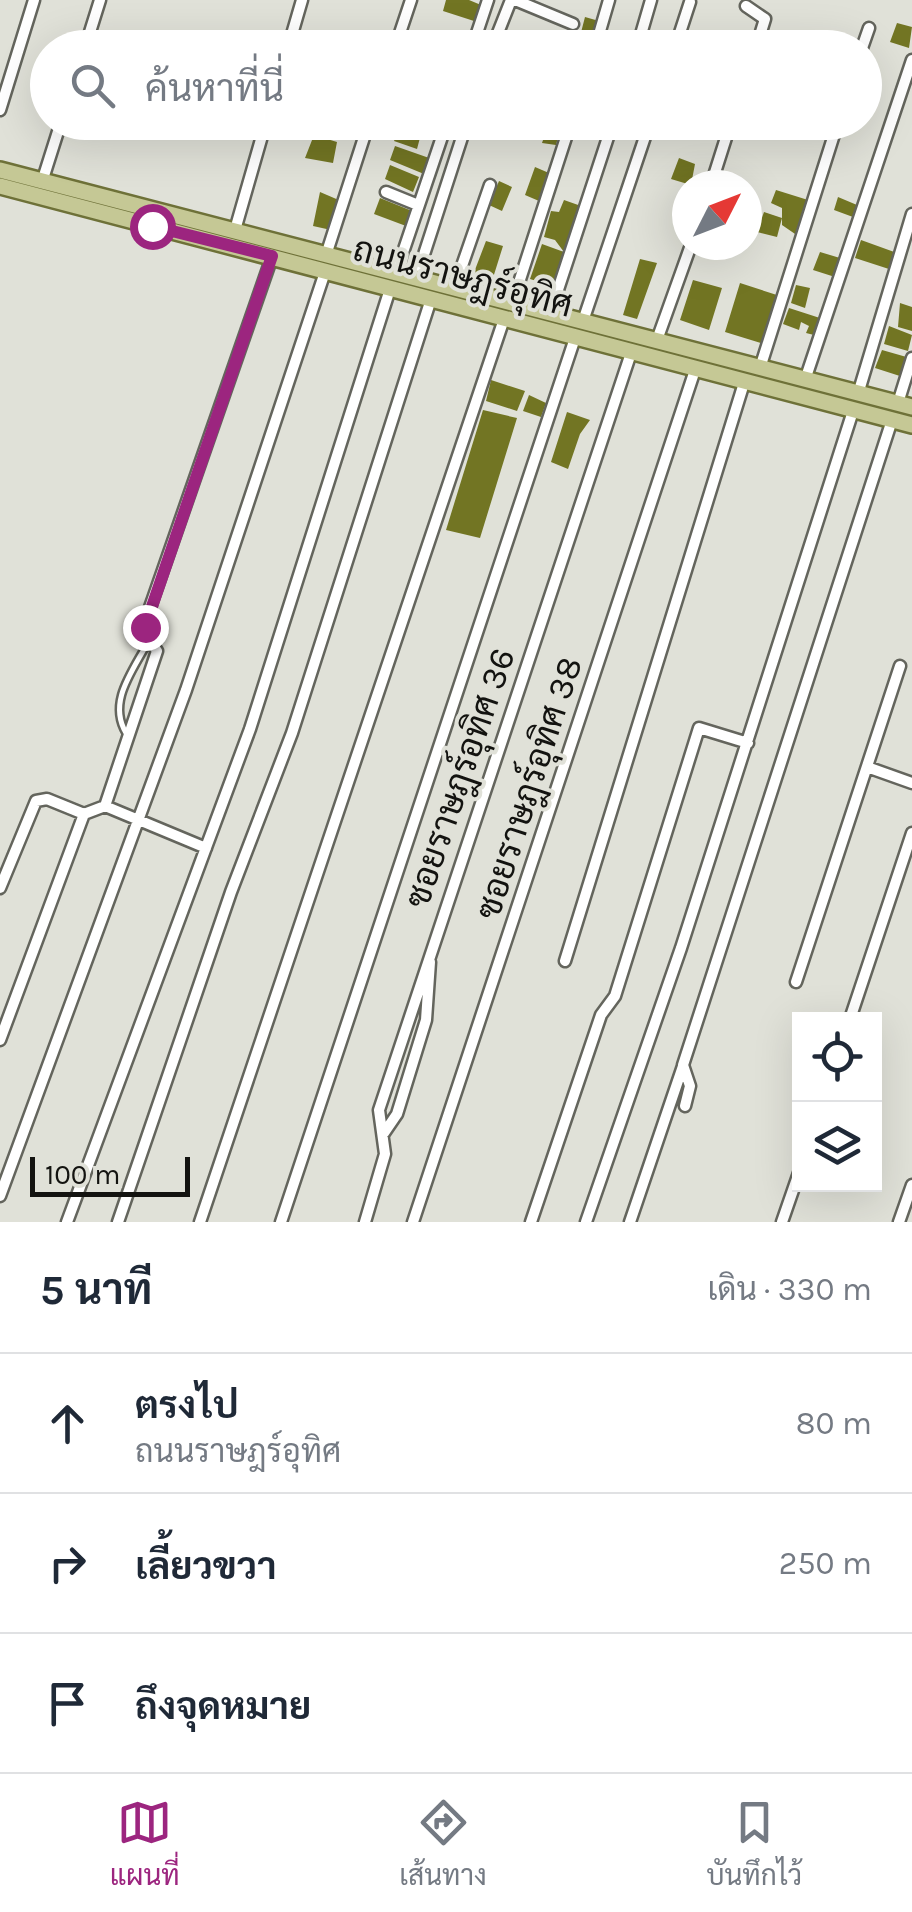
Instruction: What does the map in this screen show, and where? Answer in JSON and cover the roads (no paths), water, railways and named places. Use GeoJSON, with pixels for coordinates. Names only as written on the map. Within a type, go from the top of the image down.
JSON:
{"type":"FeatureCollection","features":[{"type":"Feature","properties":{"kind":"main road","name":"ถนนราษฎร์อุทิศ"},"geometry":{"type":"LineString","coordinates":[[0,170],[905,405]]}},
{"type":"Feature","properties":{"kind":"main road","name":"ถนนราษฎร์อุทิศ"},"geometry":{"type":"LineString","coordinates":[[0,186],[912,425]]}},
{"type":"Feature","properties":{"kind":"main road"},"geometry":{"type":"LineString","coordinates":[[253,252],[256,234]]}},
{"type":"Feature","properties":{"kind":"street"},"geometry":{"type":"LineString","coordinates":[[0,110],[34,0]]}},
{"type":"Feature","properties":{"kind":"street"},"geometry":{"type":"LineString","coordinates":[[91,30],[100,0]]}},
{"type":"Feature","properties":{"kind":"street"},"geometry":{"type":"LineString","coordinates":[[293,30],[302,0]]}},
{"type":"Feature","properties":{"kind":"street"},"geometry":{"type":"LineString","coordinates":[[401,30],[410,0]]}},
{"type":"Feature","properties":{"kind":"street"},"geometry":{"type":"LineString","coordinates":[[478,30],[488,0]]}},
{"type":"Feature","properties":{"kind":"street"},"geometry":{"type":"LineString","coordinates":[[500,30],[513,0],[573,24]]}},
{"type":"Feature","properties":{"kind":"street"},"geometry":{"type":"LineString","coordinates":[[600,30],[609,0]]}},
{"type":"Feature","properties":{"kind":"street"},"geometry":{"type":"LineString","coordinates":[[642,30],[651,0]]}},
{"type":"Feature","properties":{"kind":"street"},"geometry":{"type":"LineString","coordinates":[[681,30],[690,2]]}},
{"type":"Feature","properties":{"kind":"street"},"geometry":{"type":"LineString","coordinates":[[746,6],[765,19],[762,30]]}},
{"type":"Feature","properties":{"kind":"street"},"geometry":{"type":"LineString","coordinates":[[806,380],[912,60]]}},
{"type":"Feature","properties":{"kind":"street"},"geometry":{"type":"LineString","coordinates":[[42,182],[55,140]]}},
{"type":"Feature","properties":{"kind":"street"},"geometry":{"type":"LineString","coordinates":[[235,230],[261,140]]}},
{"type":"Feature","properties":{"kind":"street"},"geometry":{"type":"LineString","coordinates":[[327,252],[364,140]]}},
{"type":"Feature","properties":{"kind":"street"},"geometry":{"type":"LineString","coordinates":[[397,270],[441,140]]}},
{"type":"Feature","properties":{"kind":"street"},"geometry":{"type":"LineString","coordinates":[[417,276],[461,140]]}},
{"type":"Feature","properties":{"kind":"street"},"geometry":{"type":"LineString","coordinates":[[512,301],[565,140]]}},
{"type":"Feature","properties":{"kind":"street"},"geometry":{"type":"LineString","coordinates":[[550,312],[607,140]]}},
{"type":"Feature","properties":{"kind":"street"},"geometry":{"type":"LineString","coordinates":[[584,321],[644,140]]}},
{"type":"Feature","properties":{"kind":"street"},"geometry":{"type":"LineString","coordinates":[[716,170],[725,140]]}},
{"type":"Feature","properties":{"kind":"street"},"geometry":{"type":"LineString","coordinates":[[760,368],[832,140]]}},
{"type":"Feature","properties":{"kind":"street"},"geometry":{"type":"LineString","coordinates":[[454,286],[490,185]]}},
{"type":"Feature","properties":{"kind":"street"},"geometry":{"type":"LineString","coordinates":[[386,192],[418,205]]}},
{"type":"Feature","properties":{"kind":"street"},"geometry":{"type":"LineString","coordinates":[[858,394],[912,214]]}},
{"type":"Feature","properties":{"kind":"street"},"geometry":{"type":"LineString","coordinates":[[105,806],[157,651],[149,640],[147,616],[272,256]]}},
{"type":"Feature","properties":{"kind":"street"},"geometry":{"type":"LineString","coordinates":[[657,340],[686,260]]}},
{"type":"Feature","properties":{"kind":"street"},"geometry":{"type":"LineString","coordinates":[[0,1196],[138,822],[325,272]]}},
{"type":"Feature","properties":{"kind":"street"},"geometry":{"type":"LineString","coordinates":[[67,1222],[250,728],[390,289]]}},
{"type":"Feature","properties":{"kind":"street"},"geometry":{"type":"LineString","coordinates":[[118,1222],[225,910],[292,733],[431,299]]}},
{"type":"Feature","properties":{"kind":"street"},"geometry":{"type":"LineString","coordinates":[[200,1222],[504,318]]}},
{"type":"Feature","properties":{"kind":"street"},"geometry":{"type":"LineString","coordinates":[[281,1222],[575,338]]}},
{"type":"Feature","properties":{"kind":"street","name":"ซอยราษฎร์อุทิศ 36"},"geometry":{"type":"LineString","coordinates":[[365,1222],[385,1154],[379,1110],[631,353]]}},
{"type":"Feature","properties":{"kind":"street"},"geometry":{"type":"LineString","coordinates":[[905,405],[912,358]]}},
{"type":"Feature","properties":{"kind":"street","name":"ซอยราษฎร์อุทิศ 38"},"geometry":{"type":"LineString","coordinates":[[414,1222],[695,370]]}},
{"type":"Feature","properties":{"kind":"street"},"geometry":{"type":"LineString","coordinates":[[565,961],[744,384]]}},
{"type":"Feature","properties":{"kind":"street"},"geometry":{"type":"LineString","coordinates":[[586,1222],[748,743],[852,410]]}},
{"type":"Feature","properties":{"kind":"street"},"geometry":{"type":"LineString","coordinates":[[630,1222],[892,420]]}},
{"type":"Feature","properties":{"kind":"street"},"geometry":{"type":"LineString","coordinates":[[796,982],[900,666]]}},
{"type":"Feature","properties":{"kind":"street"},"geometry":{"type":"LineString","coordinates":[[532,1222],[601,1015],[615,996],[699,728],[748,743]]}},
{"type":"Feature","properties":{"kind":"street"},"geometry":{"type":"LineString","coordinates":[[867,767],[912,784]]}},
{"type":"Feature","properties":{"kind":"street"},"geometry":{"type":"LineString","coordinates":[[0,888],[36,801],[47,798],[84,814],[105,806],[206,848]]}},
{"type":"Feature","properties":{"kind":"street"},"geometry":{"type":"LineString","coordinates":[[0,1040],[84,814]]}},
{"type":"Feature","properties":{"kind":"street"},"geometry":{"type":"LineString","coordinates":[[853,1012],[912,833]]}},
{"type":"Feature","properties":{"kind":"street"},"geometry":{"type":"LineString","coordinates":[[384,1133],[397,1114],[426,1020],[430,951]]}},
{"type":"Feature","properties":{"kind":"street"},"geometry":{"type":"LineString","coordinates":[[683,1065],[690,1086],[685,1106]]}},
{"type":"Feature","properties":{"kind":"street"},"geometry":{"type":"LineString","coordinates":[[899,1222],[912,1185]]}},
{"type":"Feature","properties":{"kind":"street"},"geometry":{"type":"LineString","coordinates":[[782,1222],[792,1192]]}},
{"type":"Feature","properties":{"kind":"lane"},"geometry":{"type":"LineString","coordinates":[[130,740],[119,721],[118,704],[149,640]]}}]}
